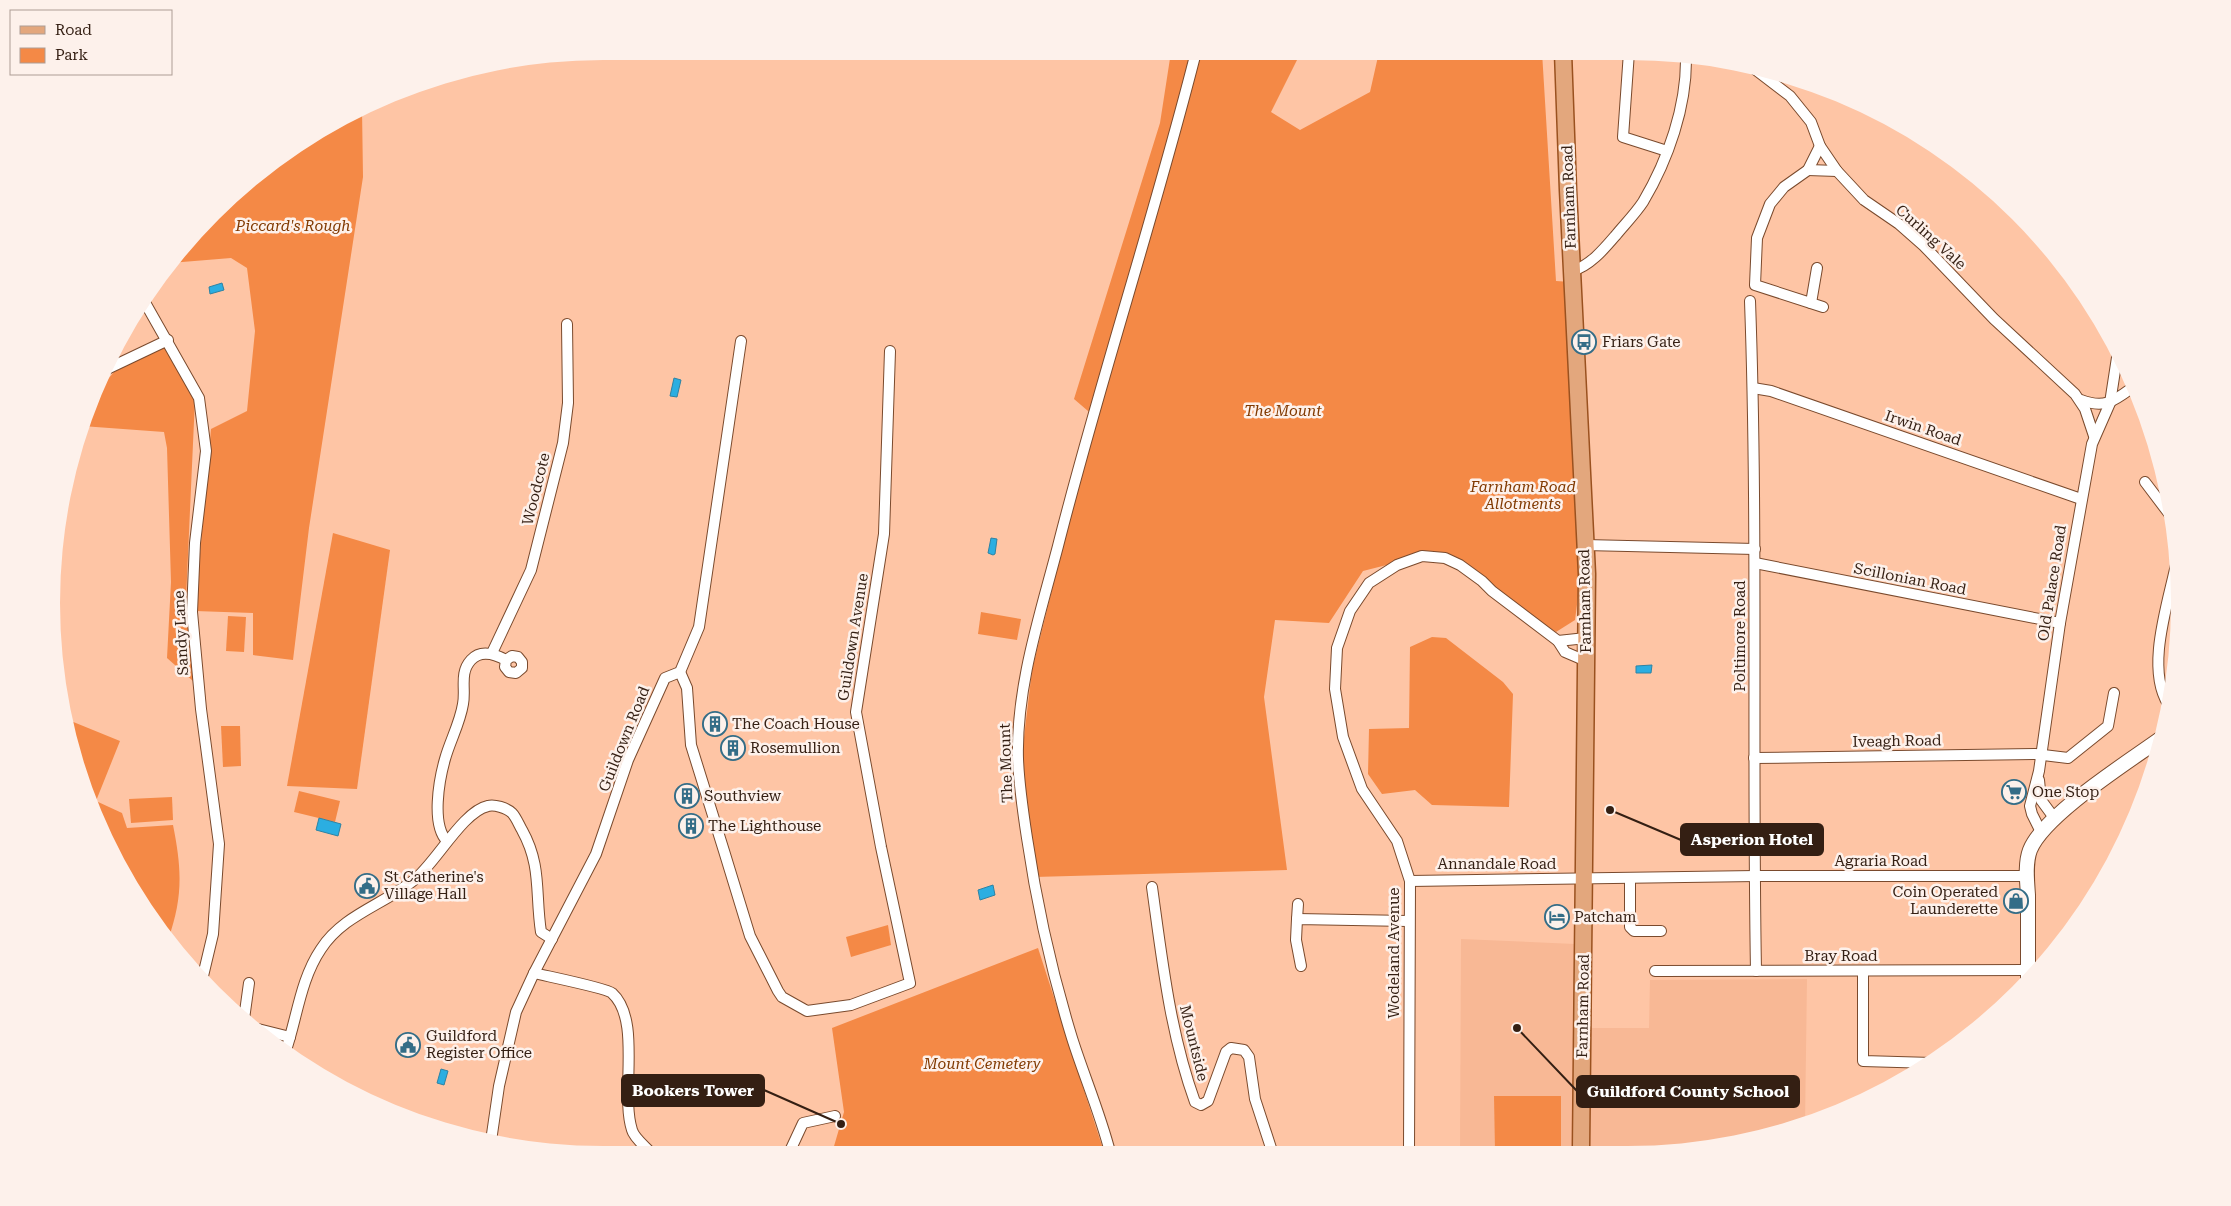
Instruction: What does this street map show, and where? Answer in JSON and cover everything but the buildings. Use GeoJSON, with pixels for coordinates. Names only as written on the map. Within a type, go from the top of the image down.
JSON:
{"type":"FeatureCollection","features":[{"type":"Feature","properties":{"kind":"main road","name":"Farnham Road"},"geometry":{"type":"LineString","coordinates":[[1563,60],[1585,545],[1586,661],[1582,1146]]}},
{"type":"Feature","properties":{"kind":"street","name":"The Mount"},"geometry":{"type":"LineString","coordinates":[[1108,1146],[1070,1031],[1043,925],[1033,877],[1023,810],[1018,762],[1019,720],[1031,652],[1094,408],[1176,129],[1194,60]]}},
{"type":"Feature","properties":{"kind":"street"},"geometry":{"type":"LineString","coordinates":[[1628,60],[1623,137],[1668,151]]}},
{"type":"Feature","properties":{"kind":"street"},"geometry":{"type":"LineString","coordinates":[[1572,271],[1582,268],[1606,248],[1642,204],[1668,151],[1678,116],[1686,64]]}},
{"type":"Feature","properties":{"kind":"street","name":"Curling Vale"},"geometry":{"type":"LineString","coordinates":[[1767,79],[1790,96],[1811,122],[1820,146],[1837,171],[1864,200],[1899,224],[1924,246],[1994,319],[2080,400],[2094,436]]}},
{"type":"Feature","properties":{"kind":"street"},"geometry":{"type":"LineString","coordinates":[[1820,146],[1808,170],[1784,187],[1770,204],[1757,238],[1755,285],[1823,307]]}},
{"type":"Feature","properties":{"kind":"street"},"geometry":{"type":"LineString","coordinates":[[1808,170],[1837,171]]}},
{"type":"Feature","properties":{"kind":"street"},"geometry":{"type":"LineString","coordinates":[[1811,303],[1817,268]]}},
{"type":"Feature","properties":{"kind":"street","name":"Poltimore Road"},"geometry":{"type":"LineString","coordinates":[[1750,301],[1755,549],[1756,971]]}},
{"type":"Feature","properties":{"kind":"street","name":"Sandy Lane"},"geometry":{"type":"LineString","coordinates":[[148,307],[199,398],[206,451],[195,543],[192,612],[201,709],[219,844],[213,934],[204,971]]}},
{"type":"Feature","properties":{"kind":"street","name":"Woodcote"},"geometry":{"type":"LineString","coordinates":[[492,653],[531,570],[563,443],[568,403],[567,324]]}},
{"type":"Feature","properties":{"kind":"street"},"geometry":{"type":"LineString","coordinates":[[115,365],[168,340]]}},
{"type":"Feature","properties":{"kind":"street"},"geometry":{"type":"LineString","coordinates":[[680,672],[699,627],[741,341]]}},
{"type":"Feature","properties":{"kind":"street","name":"Guildown Avenue"},"geometry":{"type":"LineString","coordinates":[[680,672],[687,688],[692,745],[750,936],[782,997],[807,1011],[851,1006],[910,983],[881,847],[856,712],[884,534],[890,350]]}},
{"type":"Feature","properties":{"kind":"street"},"geometry":{"type":"LineString","coordinates":[[2110,403],[2116,365]]}},
{"type":"Feature","properties":{"kind":"street","name":"Irwin Road"},"geometry":{"type":"LineString","coordinates":[[1753,388],[1771,391],[2081,499]]}},
{"type":"Feature","properties":{"kind":"street"},"geometry":{"type":"LineString","coordinates":[[2080,400],[2088,403],[2110,403],[2128,391]]}},
{"type":"Feature","properties":{"kind":"street","name":"Old Palace Road"},"geometry":{"type":"LineString","coordinates":[[2041,832],[2030,806],[2042,755],[2060,623],[2081,499],[2094,436],[2110,403]]}},
{"type":"Feature","properties":{"kind":"street"},"geometry":{"type":"LineString","coordinates":[[2145,482],[2162,505]]}},
{"type":"Feature","properties":{"kind":"street"},"geometry":{"type":"LineString","coordinates":[[1585,545],[1755,549]]}},
{"type":"Feature","properties":{"kind":"street","name":"Wodeland Avenue"},"geometry":{"type":"LineString","coordinates":[[1409,1146],[1408,921],[1410,881],[1397,840],[1362,789],[1343,737],[1335,689],[1337,648],[1350,611],[1369,583],[1397,565],[1422,556],[1445,558],[1460,565],[1482,580],[1492,591],[1558,641],[1566,652],[1586,661]]}},
{"type":"Feature","properties":{"kind":"street","name":"Scillonian Road"},"geometry":{"type":"LineString","coordinates":[[1755,563],[2060,623]]}},
{"type":"Feature","properties":{"kind":"street"},"geometry":{"type":"LineString","coordinates":[[2164,691],[2160,681],[2159,646],[2171,593]]}},
{"type":"Feature","properties":{"kind":"street"},"geometry":{"type":"LineString","coordinates":[[1558,641],[1586,638]]}},
{"type":"Feature","properties":{"kind":"street"},"geometry":{"type":"LineString","coordinates":[[447,841],[442,836],[438,826],[439,795],[445,760],[464,704],[464,670],[472,659],[482,654],[492,653],[506,660]]}},
{"type":"Feature","properties":{"kind":"street","name":"Guildown Road"},"geometry":{"type":"LineString","coordinates":[[492,1135],[499,1086],[516,1012],[534,973],[596,854],[628,760],[665,678],[680,672]]}},
{"type":"Feature","properties":{"kind":"street","name":"Iveagh Road"},"geometry":{"type":"LineString","coordinates":[[1754,758],[2042,755],[2068,758],[2108,726],[2114,692]]}},
{"type":"Feature","properties":{"kind":"street"},"geometry":{"type":"LineString","coordinates":[[2028,970],[2028,876],[2030,850],[2041,832],[2054,819],[2086,792],[2152,745]]}},
{"type":"Feature","properties":{"kind":"street","name":"Old Palace Road"},"geometry":{"type":"LineString","coordinates":[[2039,771],[2041,800],[2054,819]]}},
{"type":"Feature","properties":{"kind":"street"},"geometry":{"type":"LineString","coordinates":[[288,1045],[310,969],[321,949],[337,929],[414,880],[430,865],[447,841],[475,813],[487,806],[502,808],[513,813],[531,847],[535,862],[541,932],[552,939]]}},
{"type":"Feature","properties":{"kind":"street","name":"Agraria Road"},"geometry":{"type":"LineString","coordinates":[[1584,878],[2028,876]]}},
{"type":"Feature","properties":{"kind":"street","name":"Annandale Road"},"geometry":{"type":"LineString","coordinates":[[1410,881],[1584,878]]}},
{"type":"Feature","properties":{"kind":"street"},"geometry":{"type":"LineString","coordinates":[[1630,879],[1630,927],[1634,931],[1661,932]]}},
{"type":"Feature","properties":{"kind":"street","name":"Mountside"},"geometry":{"type":"LineString","coordinates":[[1152,887],[1165,983],[1182,1067],[1194,1102],[1201,1105],[1208,1101],[1226,1052],[1231,1048],[1244,1050],[1249,1056],[1255,1099],[1270,1146]]}},
{"type":"Feature","properties":{"kind":"street"},"geometry":{"type":"LineString","coordinates":[[1298,904],[1296,940],[1300,966]]}},
{"type":"Feature","properties":{"kind":"street"},"geometry":{"type":"LineString","coordinates":[[1297,919],[1408,921]]}},
{"type":"Feature","properties":{"kind":"street","name":"Bray Road"},"geometry":{"type":"LineString","coordinates":[[1655,971],[1863,971],[2023,975]]}},
{"type":"Feature","properties":{"kind":"street"},"geometry":{"type":"LineString","coordinates":[[1863,971],[1863,1061],[1916,1063]]}},
{"type":"Feature","properties":{"kind":"street"},"geometry":{"type":"LineString","coordinates":[[534,973],[610,992],[622,1007],[627,1026],[629,1112],[632,1132],[645,1146]]}},
{"type":"Feature","properties":{"kind":"street"},"geometry":{"type":"LineString","coordinates":[[245,1011],[249,984]]}},
{"type":"Feature","properties":{"kind":"street"},"geometry":{"type":"LineString","coordinates":[[270,1032],[290,1037]]}},
{"type":"Feature","properties":{"kind":"street"},"geometry":{"type":"LineString","coordinates":[[792,1146],[803,1123],[835,1116]]}},
{"type":"Feature","properties":{"kind":"shaded area"},"geometry":{"type":"Polygon","coordinates":[[[1461,939],[1575,944],[1572,1146],[1460,1146],[1461,939]]]}},
{"type":"Feature","properties":{"kind":"shaded area"},"geometry":{"type":"Polygon","coordinates":[[[1807,979],[1805,1116],[1734,1136],[1699,1141],[1664,1145],[1589,1146],[1589,1028],[1649,1028],[1650,980],[1807,979]]]}},
{"type":"Feature","properties":{"kind":"green space","name":"The Mount"},"geometry":{"type":"Polygon","coordinates":[[[1170,60],[1297,60],[1271,112],[1300,130],[1370,92],[1377,60],[1542,60],[1556,281],[1571,282],[1581,574],[1575,620],[1556,632],[1492,590],[1460,565],[1422,556],[1363,571],[1329,623],[1275,620],[1264,697],[1287,870],[1034,877],[1022,754],[1032,670],[1095,417],[1074,399],[1160,123],[1170,60]]]}},
{"type":"Feature","properties":{"kind":"green space","name":"Piccard's Rough"},"geometry":{"type":"Polygon","coordinates":[[[362,116],[363,177],[309,528],[293,660],[253,655],[253,613],[195,611],[211,429],[247,411],[255,331],[247,268],[231,258],[180,262],[219,219],[272,172],[331,133],[362,116]]]}},
{"type":"Feature","properties":{"kind":"green space"},"geometry":{"type":"Polygon","coordinates":[[[165,346],[195,399],[186,599],[193,681],[167,658],[171,582],[167,448],[164,432],[90,427],[101,395],[114,372],[165,346]]]}},
{"type":"Feature","properties":{"kind":"green space"},"geometry":{"type":"Polygon","coordinates":[[[333,533],[390,550],[357,789],[287,786],[333,533]]]}},
{"type":"Feature","properties":{"kind":"green space"},"geometry":{"type":"Polygon","coordinates":[[[981,612],[1021,619],[1017,640],[978,634],[981,612]]]}},
{"type":"Feature","properties":{"kind":"green space"},"geometry":{"type":"Polygon","coordinates":[[[228,616],[246,617],[244,652],[226,651],[228,616]]]}},
{"type":"Feature","properties":{"kind":"green space"},"geometry":{"type":"Polygon","coordinates":[[[1432,637],[1446,638],[1503,682],[1513,694],[1509,807],[1432,805],[1415,790],[1382,794],[1368,774],[1369,729],[1409,728],[1410,647],[1432,637]]]}},
{"type":"Feature","properties":{"kind":"green space"},"geometry":{"type":"Polygon","coordinates":[[[73,722],[120,741],[97,799],[73,722]]]}},
{"type":"Feature","properties":{"kind":"green space"},"geometry":{"type":"Polygon","coordinates":[[[221,726],[240,726],[241,766],[223,767],[221,726]]]}},
{"type":"Feature","properties":{"kind":"green space"},"geometry":{"type":"Polygon","coordinates":[[[299,791],[340,801],[335,822],[294,812],[299,791]]]}},
{"type":"Feature","properties":{"kind":"green space"},"geometry":{"type":"Polygon","coordinates":[[[172,797],[173,820],[131,823],[129,799],[172,797]]]}},
{"type":"Feature","properties":{"kind":"green space"},"geometry":{"type":"Polygon","coordinates":[[[98,802],[122,813],[127,828],[173,825],[180,883],[171,932],[133,874],[116,843],[98,802]]]}},
{"type":"Feature","properties":{"kind":"green space"},"geometry":{"type":"Polygon","coordinates":[[[888,925],[891,945],[851,957],[846,937],[888,925]]]}},
{"type":"Feature","properties":{"kind":"green space","name":"Mount Cemetery"},"geometry":{"type":"Polygon","coordinates":[[[1038,948],[1102,1146],[834,1146],[844,1112],[832,1028],[1038,948]]]}},
{"type":"Feature","properties":{"kind":"green space"},"geometry":{"type":"Polygon","coordinates":[[[1494,1096],[1561,1096],[1561,1146],[1495,1146],[1494,1096]]]}},
{"type":"Feature","properties":{"kind":"water"},"geometry":{"type":"Polygon","coordinates":[[[222,283],[224,290],[210,294],[209,287],[222,283]]]}},
{"type":"Feature","properties":{"kind":"water"},"geometry":{"type":"Polygon","coordinates":[[[674,378],[681,380],[677,397],[670,396],[674,378]]]}},
{"type":"Feature","properties":{"kind":"water"},"geometry":{"type":"Polygon","coordinates":[[[991,538],[997,539],[995,554],[993,555],[988,553],[991,538]]]}},
{"type":"Feature","properties":{"kind":"water"},"geometry":{"type":"Polygon","coordinates":[[[1652,665],[1651,673],[1636,673],[1636,666],[1652,665]]]}},
{"type":"Feature","properties":{"kind":"water"},"geometry":{"type":"Polygon","coordinates":[[[319,818],[341,824],[338,836],[316,830],[319,818]]]}},
{"type":"Feature","properties":{"kind":"water"},"geometry":{"type":"Polygon","coordinates":[[[993,885],[995,895],[980,900],[978,890],[993,885]]]}},
{"type":"Feature","properties":{"kind":"water"},"geometry":{"type":"Polygon","coordinates":[[[441,1069],[448,1071],[444,1085],[437,1083],[441,1069]]]}},
{"type":"Feature","properties":{"kind":"place","name":"Friars Gate"},"geometry":{"type":"Point","coordinates":[1584,342]}},
{"type":"Feature","properties":{"kind":"place","name":"The Coach House"},"geometry":{"type":"Point","coordinates":[715,724]}},
{"type":"Feature","properties":{"kind":"place","name":"Rosemullion"},"geometry":{"type":"Point","coordinates":[733,748]}},
{"type":"Feature","properties":{"kind":"place","name":"One Stop"},"geometry":{"type":"Point","coordinates":[2014,792]}},
{"type":"Feature","properties":{"kind":"place","name":"Southview"},"geometry":{"type":"Point","coordinates":[687,796]}},
{"type":"Feature","properties":{"kind":"place","name":"Asperion Hotel"},"geometry":{"type":"Point","coordinates":[1610,810]}},
{"type":"Feature","properties":{"kind":"place","name":"The Lighthouse"},"geometry":{"type":"Point","coordinates":[691,826]}},
{"type":"Feature","properties":{"kind":"place","name":"St Catherine's Village Hall"},"geometry":{"type":"Point","coordinates":[367,886]}},
{"type":"Feature","properties":{"kind":"place","name":"Coin Operated Launderette"},"geometry":{"type":"Point","coordinates":[2016,901]}},
{"type":"Feature","properties":{"kind":"place","name":"Patcham"},"geometry":{"type":"Point","coordinates":[1557,917]}},
{"type":"Feature","properties":{"kind":"place","name":"Guildford County School"},"geometry":{"type":"Point","coordinates":[1517,1028]}},
{"type":"Feature","properties":{"kind":"place","name":"Guildford Register Office"},"geometry":{"type":"Point","coordinates":[408,1045]}},
{"type":"Feature","properties":{"kind":"place","name":"Bookers Tower"},"geometry":{"type":"Point","coordinates":[841,1124]}},
{"type":"Feature","properties":{"kind":"park label","name":"Farnham Road Allotments"},"geometry":{"type":"Point","coordinates":[1523,496]}}]}
